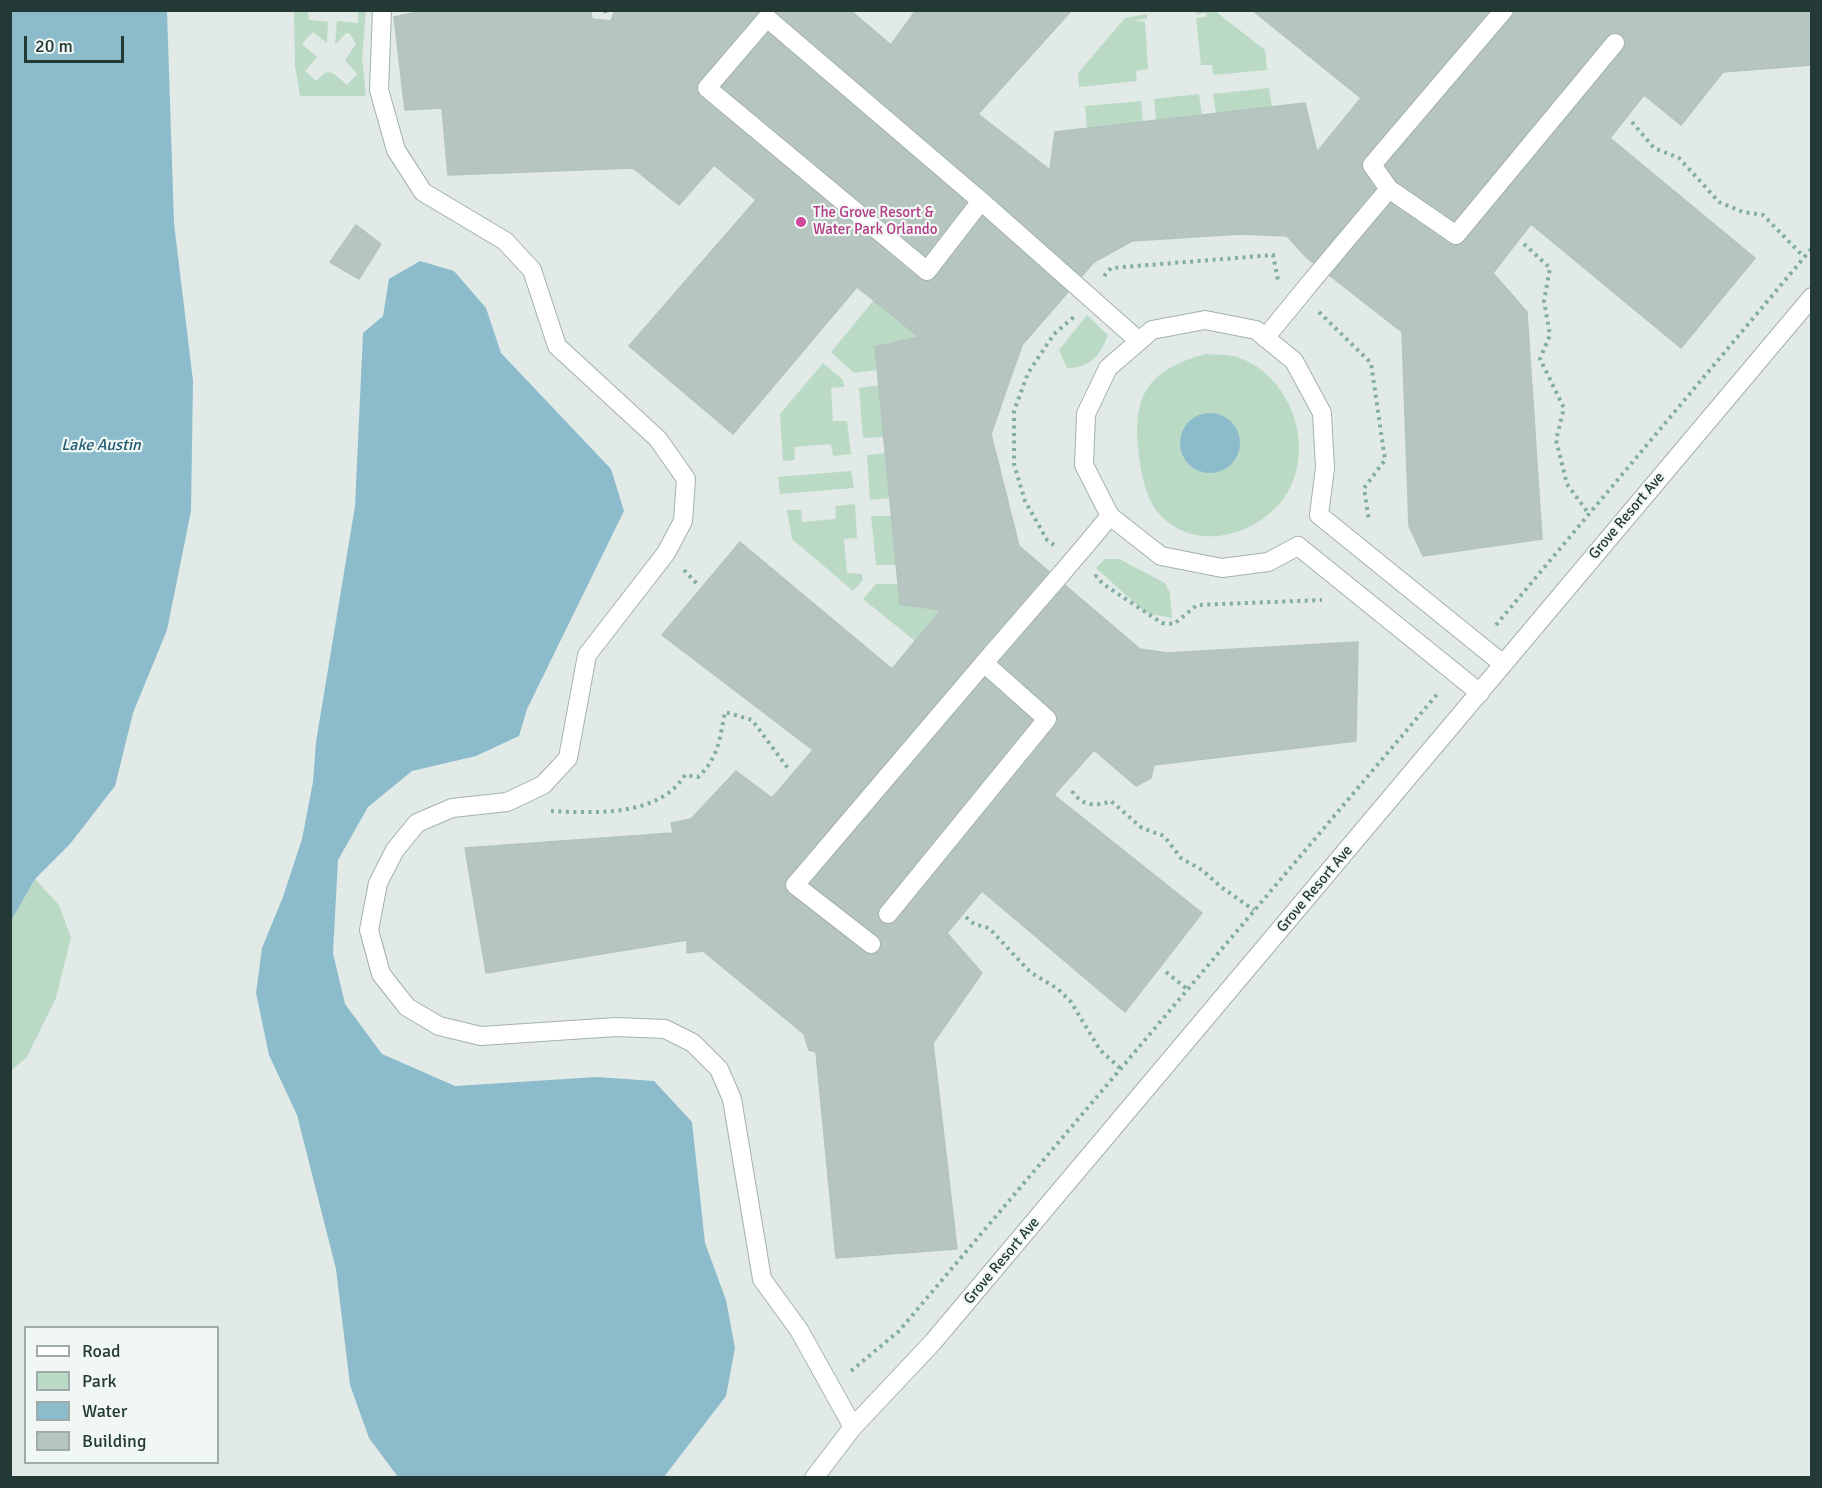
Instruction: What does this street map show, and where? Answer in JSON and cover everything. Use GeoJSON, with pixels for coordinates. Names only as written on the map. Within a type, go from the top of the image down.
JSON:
{"type":"FeatureCollection","features":[{"type":"Feature","properties":{"kind":"street"},"geometry":{"type":"LineString","coordinates":[[382,10],[379,90],[396,150],[423,192],[505,241],[532,270],[558,346],[658,439],[686,479],[683,521],[666,553],[587,655],[568,758],[543,785],[507,802],[452,808],[417,823],[395,850],[378,884],[369,930],[381,974],[407,1006],[439,1026],[481,1036],[616,1027],[665,1029],[700,1050],[719,1069],[732,1099],[762,1279],[799,1330],[853,1427]]}},
{"type":"Feature","properties":{"kind":"street"},"geometry":{"type":"LineString","coordinates":[[1504,10],[1372,165],[1389,189],[1456,234],[1615,43]]}},
{"type":"Feature","properties":{"kind":"street"},"geometry":{"type":"LineString","coordinates":[[981,201],[927,271],[707,88],[767,18],[981,201],[1139,341]]}},
{"type":"Feature","properties":{"kind":"street"},"geometry":{"type":"LineString","coordinates":[[1265,338],[1389,189]]}},
{"type":"Feature","properties":{"kind":"street","name":"Grove Resort Ave"},"geometry":{"type":"LineString","coordinates":[[814,1478],[853,1427],[933,1342],[1812,297]]}},
{"type":"Feature","properties":{"kind":"street"},"geometry":{"type":"LineString","coordinates":[[1480,693],[1298,546],[1268,562],[1222,568],[1161,556],[1110,516],[1084,465],[1086,414],[1108,368],[1152,330],[1205,320],[1256,330],[1294,361],[1322,414],[1325,468],[1319,515],[1503,664]]}},
{"type":"Feature","properties":{"kind":"street"},"geometry":{"type":"LineString","coordinates":[[871,944],[795,885],[1110,516]]}},
{"type":"Feature","properties":{"kind":"street"},"geometry":{"type":"LineString","coordinates":[[888,914],[1047,719],[984,663]]}},
{"type":"Feature","properties":{"kind":"path"},"geometry":{"type":"LineString","coordinates":[[1632,122],[1654,148],[1679,158],[1719,202],[1743,212],[1763,215],[1804,257]]}},
{"type":"Feature","properties":{"kind":"path"},"geometry":{"type":"LineString","coordinates":[[1524,244],[1550,268],[1544,301],[1550,335],[1539,359],[1564,408],[1556,440],[1567,484],[1589,514]]}},
{"type":"Feature","properties":{"kind":"path"},"geometry":{"type":"LineString","coordinates":[[1479,645],[1812,248]]}},
{"type":"Feature","properties":{"kind":"path"},"geometry":{"type":"LineString","coordinates":[[1056,546],[1047,540],[1025,501],[1014,464],[1014,411],[1028,373],[1054,334],[1071,320],[1111,268],[1273,255],[1277,280],[1285,286]]}},
{"type":"Feature","properties":{"kind":"path"},"geometry":{"type":"LineString","coordinates":[[1316,309],[1371,363],[1385,460],[1364,488],[1367,520],[1373,527]]}},
{"type":"Feature","properties":{"kind":"path"},"geometry":{"type":"LineString","coordinates":[[1088,570],[1103,584],[1162,623],[1174,624],[1197,605],[1266,604],[1320,599],[1328,602]]}},
{"type":"Feature","properties":{"kind":"path"},"geometry":{"type":"LineString","coordinates":[[1090,584],[1096,576]]}},
{"type":"Feature","properties":{"kind":"path"},"geometry":{"type":"LineString","coordinates":[[1488,620],[1496,626]]}},
{"type":"Feature","properties":{"kind":"path"},"geometry":{"type":"LineString","coordinates":[[855,1367],[899,1331],[1455,674]]}},
{"type":"Feature","properties":{"kind":"path"},"geometry":{"type":"LineString","coordinates":[[1428,687],[1437,695]]}},
{"type":"Feature","properties":{"kind":"path"},"geometry":{"type":"LineString","coordinates":[[517,797],[539,811],[644,807],[678,786],[685,775],[698,777],[707,768],[716,756],[725,712],[752,720],[790,771]]}},
{"type":"Feature","properties":{"kind":"path"},"geometry":{"type":"LineString","coordinates":[[1072,790],[1079,801],[1098,806],[1111,801],[1142,828],[1164,836],[1181,858],[1202,870],[1221,888],[1254,910]]}},
{"type":"Feature","properties":{"kind":"path"},"geometry":{"type":"LineString","coordinates":[[966,917],[974,924],[989,928],[1030,972],[1058,989],[1071,1002],[1100,1050],[1120,1068]]}},
{"type":"Feature","properties":{"kind":"path"},"geometry":{"type":"LineString","coordinates":[[1166,972],[1187,989]]}},
{"type":"Feature","properties":{"kind":"green space"},"geometry":{"type":"Polygon","coordinates":[[[294,11],[308,11],[309,20],[328,22],[327,43],[313,32],[302,44],[317,57],[305,71],[316,81],[326,72],[333,73],[347,85],[357,74],[345,60],[356,44],[350,34],[346,33],[335,45],[337,21],[358,23],[358,11],[366,11],[362,57],[366,96],[300,96],[295,66],[294,11]]]}},
{"type":"Feature","properties":{"kind":"green space"},"geometry":{"type":"Polygon","coordinates":[[[1196,11],[1215,11],[1265,50],[1267,70],[1213,75],[1212,65],[1201,65],[1196,18],[1206,17],[1206,13],[1196,14],[1196,11]]]}},
{"type":"Feature","properties":{"kind":"green space"},"geometry":{"type":"Polygon","coordinates":[[[1147,14],[1147,19],[1134,20],[1145,22],[1148,69],[1136,71],[1137,81],[1079,87],[1078,73],[1125,18],[1147,14]]]}},
{"type":"Feature","properties":{"kind":"green space"},"geometry":{"type":"Polygon","coordinates":[[[1269,88],[1272,107],[1216,113],[1213,94],[1269,88]]]}},
{"type":"Feature","properties":{"kind":"green space"},"geometry":{"type":"Polygon","coordinates":[[[1199,94],[1202,115],[1156,120],[1154,99],[1199,94]]]}},
{"type":"Feature","properties":{"kind":"green space"},"geometry":{"type":"Polygon","coordinates":[[[1141,101],[1143,122],[1087,128],[1085,106],[1141,101]]]}},
{"type":"Feature","properties":{"kind":"green space"},"geometry":{"type":"Polygon","coordinates":[[[874,300],[919,337],[875,347],[877,370],[854,373],[831,352],[874,300]]]}},
{"type":"Feature","properties":{"kind":"green space"},"geometry":{"type":"Polygon","coordinates":[[[1087,315],[1108,335],[1098,355],[1082,366],[1067,368],[1059,350],[1087,315]]]}},
{"type":"Feature","properties":{"kind":"green space"},"geometry":{"type":"Polygon","coordinates":[[[1205,354],[1237,357],[1255,366],[1271,378],[1292,411],[1299,450],[1297,470],[1290,488],[1279,504],[1248,528],[1230,534],[1211,536],[1192,534],[1175,527],[1155,509],[1144,483],[1138,441],[1140,406],[1154,380],[1184,361],[1205,354]]]}},
{"type":"Feature","properties":{"kind":"green space"},"geometry":{"type":"Polygon","coordinates":[[[823,363],[843,380],[844,387],[831,388],[833,421],[847,421],[851,454],[833,456],[831,444],[794,447],[795,460],[783,461],[780,414],[823,363]]]}},
{"type":"Feature","properties":{"kind":"green space"},"geometry":{"type":"Polygon","coordinates":[[[879,385],[884,437],[863,438],[859,388],[879,385]]]}},
{"type":"Feature","properties":{"kind":"green space"},"geometry":{"type":"Polygon","coordinates":[[[885,453],[890,498],[870,500],[867,455],[885,453]]]}},
{"type":"Feature","properties":{"kind":"green space"},"geometry":{"type":"Polygon","coordinates":[[[851,471],[854,488],[780,494],[778,477],[851,471]]]}},
{"type":"Feature","properties":{"kind":"green space"},"geometry":{"type":"Polygon","coordinates":[[[855,504],[857,538],[844,539],[847,573],[862,574],[863,580],[853,591],[792,539],[787,510],[801,510],[802,522],[836,519],[835,506],[855,504]]]}},
{"type":"Feature","properties":{"kind":"green space"},"geometry":{"type":"Polygon","coordinates":[[[871,516],[891,516],[896,565],[876,565],[871,516]]]}},
{"type":"Feature","properties":{"kind":"green space"},"geometry":{"type":"Polygon","coordinates":[[[1105,559],[1119,559],[1165,583],[1170,593],[1172,618],[1146,613],[1096,568],[1105,559]]]}},
{"type":"Feature","properties":{"kind":"green space"},"geometry":{"type":"Polygon","coordinates":[[[876,584],[898,584],[900,604],[941,610],[915,641],[863,599],[876,584]]]}},
{"type":"Feature","properties":{"kind":"green space"},"geometry":{"type":"Polygon","coordinates":[[[35,879],[59,905],[71,938],[56,998],[27,1057],[11,1071],[11,921],[35,879]]]}},
{"type":"Feature","properties":{"kind":"water","name":"Lake Austin"},"geometry":{"type":"Polygon","coordinates":[[[11,10],[167,11],[174,223],[193,381],[191,511],[167,630],[133,713],[115,786],[70,844],[35,879],[11,921],[11,10]]]}},
{"type":"Feature","properties":{"kind":"water"},"geometry":{"type":"Polygon","coordinates":[[[420,261],[454,271],[486,308],[501,353],[611,469],[624,511],[527,709],[519,736],[476,756],[412,771],[368,807],[338,860],[333,953],[345,1004],[382,1054],[455,1086],[597,1077],[654,1081],[692,1122],[705,1243],[726,1300],[735,1348],[726,1396],[664,1477],[398,1477],[369,1438],[350,1385],[336,1269],[297,1115],[269,1055],[256,993],[262,948],[283,897],[302,839],[313,782],[316,742],[355,506],[363,333],[383,316],[389,279],[420,261]]]}},
{"type":"Feature","properties":{"kind":"water"},"geometry":{"type":"Polygon","coordinates":[[[1204,413],[1216,413],[1227,418],[1235,426],[1240,443],[1238,455],[1227,468],[1216,473],[1204,473],[1193,468],[1185,460],[1180,449],[1180,437],[1185,426],[1193,418],[1204,413]]]}},
{"type":"Feature","properties":{"kind":"building"},"geometry":{"type":"Polygon","coordinates":[[[428,10],[591,10],[592,19],[611,21],[615,10],[850,10],[891,45],[916,10],[1072,10],[978,114],[1050,170],[1055,132],[1305,103],[1317,152],[1361,98],[1252,10],[1812,10],[1812,65],[1723,72],[1681,125],[1644,95],[1610,138],[1755,258],[1681,348],[1531,224],[1493,273],[1527,312],[1542,539],[1423,556],[1409,526],[1402,332],[1306,257],[1287,236],[1241,234],[1132,241],[1094,262],[1022,345],[991,434],[1019,546],[1140,649],[1167,653],[1358,642],[1356,741],[1154,765],[1151,778],[1136,786],[1094,750],[1054,795],[1202,913],[1125,1012],[982,891],[947,933],[982,973],[933,1043],[957,1249],[836,1258],[816,1052],[809,1050],[804,1034],[703,951],[687,953],[687,940],[486,973],[465,848],[673,833],[671,823],[691,819],[736,771],[772,798],[813,750],[662,635],[740,542],[892,669],[941,610],[900,604],[875,347],[919,337],[857,287],[733,434],[629,346],[756,200],[714,165],[679,205],[633,168],[448,175],[442,108],[405,110],[394,17],[428,10]]]}},
{"type":"Feature","properties":{"kind":"building"},"geometry":{"type":"Polygon","coordinates":[[[356,225],[381,244],[359,279],[330,262],[356,225]]]}},
{"type":"Feature","properties":{"kind":"place","name":"The Grove Resort & Water Park Orlando"},"geometry":{"type":"Point","coordinates":[801,222]}}]}
